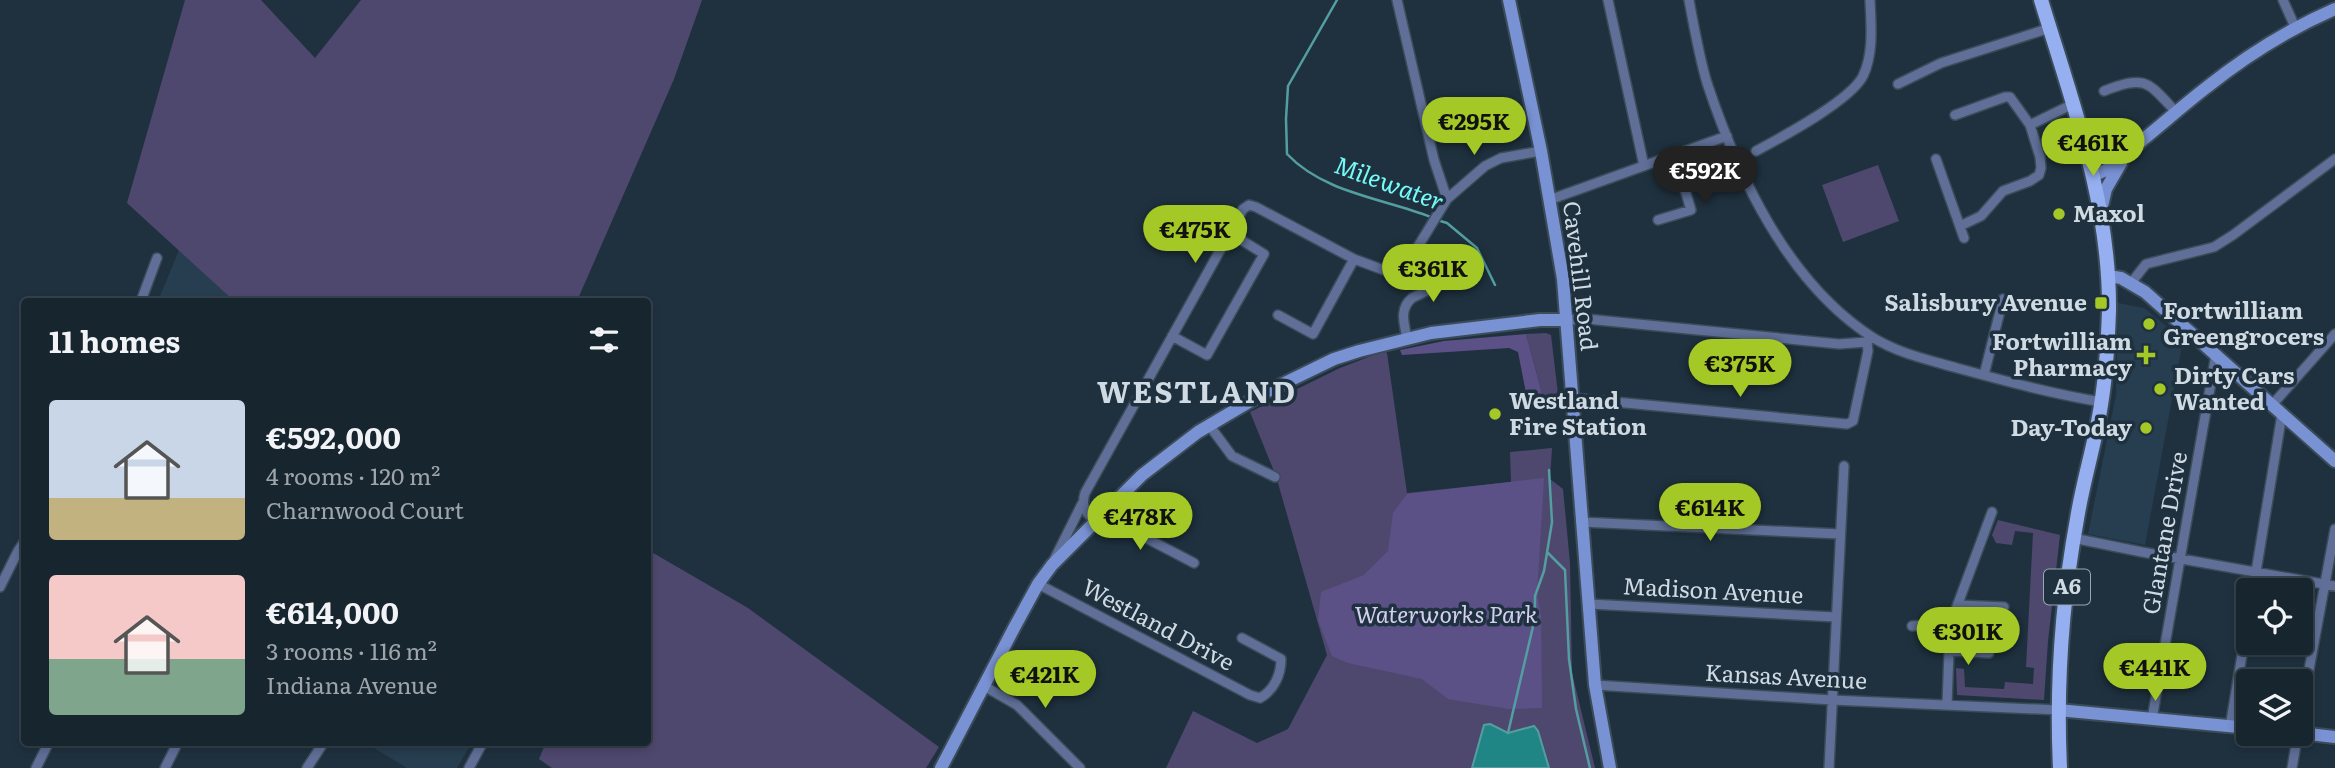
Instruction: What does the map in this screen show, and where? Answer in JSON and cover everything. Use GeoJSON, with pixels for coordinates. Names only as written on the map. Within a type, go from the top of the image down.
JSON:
{"type":"FeatureCollection","features":[{"type":"Feature","properties":{"kind":"main road","name":"A6"},"geometry":{"type":"LineString","coordinates":[[2041,0],[2093,174],[2108,276],[2107,344],[2102,402],[2073,538],[2062,636],[2058,710],[2060,768]]}},
{"type":"Feature","properties":{"kind":"street"},"geometry":{"type":"LineString","coordinates":[[1397,0],[1434,160],[1447,199]]}},
{"type":"Feature","properties":{"kind":"street","name":"Cavehill Road"},"geometry":{"type":"LineString","coordinates":[[1509,0],[1541,151],[1563,279],[1595,685],[1610,768]]}},
{"type":"Feature","properties":{"kind":"street"},"geometry":{"type":"LineString","coordinates":[[1608,0],[1644,166]]}},
{"type":"Feature","properties":{"kind":"street"},"geometry":{"type":"LineString","coordinates":[[1689,0],[1707,82],[1745,180],[1782,245],[1827,301],[1870,340],[1983,375],[2102,402]]}},
{"type":"Feature","properties":{"kind":"street"},"geometry":{"type":"LineString","coordinates":[[1756,151],[1806,124],[1862,78],[1870,48],[1870,0]]}},
{"type":"Feature","properties":{"kind":"street"},"geometry":{"type":"LineString","coordinates":[[2283,0],[2295,27]]}},
{"type":"Feature","properties":{"kind":"street"},"geometry":{"type":"LineString","coordinates":[[2093,174],[2107,171],[2248,55],[2295,27],[2335,9]]}},
{"type":"Feature","properties":{"kind":"street"},"geometry":{"type":"LineString","coordinates":[[1898,84],[1941,63],[2050,28]]}},
{"type":"Feature","properties":{"kind":"street"},"geometry":{"type":"LineString","coordinates":[[2104,91],[2126,83],[2144,83],[2154,89],[2176,112]]}},
{"type":"Feature","properties":{"kind":"street"},"geometry":{"type":"LineString","coordinates":[[1955,114],[2010,97],[2030,125],[2041,168],[2039,175],[2003,191],[1981,216],[1960,226]]}},
{"type":"Feature","properties":{"kind":"street"},"geometry":{"type":"LineString","coordinates":[[2030,125],[2073,104]]}},
{"type":"Feature","properties":{"kind":"street"},"geometry":{"type":"LineString","coordinates":[[1549,200],[1727,136]]}},
{"type":"Feature","properties":{"kind":"street"},"geometry":{"type":"LineString","coordinates":[[1052,565],[1099,466],[1243,209],[1250,205],[1354,259],[1397,275],[1403,271],[1447,199],[1485,166],[1501,158],[1541,151]]}},
{"type":"Feature","properties":{"kind":"street"},"geometry":{"type":"LineString","coordinates":[[1658,220],[1691,210],[1675,156]]}},
{"type":"Feature","properties":{"kind":"street"},"geometry":{"type":"LineString","coordinates":[[2100,212],[2106,189],[2124,157]]}},
{"type":"Feature","properties":{"kind":"street"},"geometry":{"type":"LineString","coordinates":[[1936,159],[1964,238]]}},
{"type":"Feature","properties":{"kind":"street"},"geometry":{"type":"LineString","coordinates":[[2131,283],[2146,264],[2214,247],[2224,241],[2335,159]]}},
{"type":"Feature","properties":{"kind":"street"},"geometry":{"type":"LineString","coordinates":[[1172,336],[1207,355],[1258,265],[1264,254],[1230,233]]}},
{"type":"Feature","properties":{"kind":"street"},"geometry":{"type":"LineString","coordinates":[[142,298],[157,258]]}},
{"type":"Feature","properties":{"kind":"street"},"geometry":{"type":"LineString","coordinates":[[1279,315],[1313,334],[1354,259]]}},
{"type":"Feature","properties":{"kind":"street"},"geometry":{"type":"LineString","coordinates":[[1407,338],[1403,313],[1405,304],[1465,272]]}},
{"type":"Feature","properties":{"kind":"street"},"geometry":{"type":"LineString","coordinates":[[2108,276],[2117,276],[2131,283],[2162,306],[2335,461]]}},
{"type":"Feature","properties":{"kind":"street"},"geometry":{"type":"LineString","coordinates":[[1983,375],[2003,299]]}},
{"type":"Feature","properties":{"kind":"street"},"geometry":{"type":"LineString","coordinates":[[941,768],[1038,584],[1052,565],[1142,475],[1209,425],[1237,407],[1334,359],[1431,333],[1547,319],[1587,319],[1839,344],[1870,340]]}},
{"type":"Feature","properties":{"kind":"street"},"geometry":{"type":"LineString","coordinates":[[2272,405],[2335,334]]}},
{"type":"Feature","properties":{"kind":"street"},"geometry":{"type":"LineString","coordinates":[[1573,398],[1847,424],[1853,421],[1857,407],[1870,340]]}},
{"type":"Feature","properties":{"kind":"street","name":"Glantane Drive"},"geometry":{"type":"LineString","coordinates":[[2151,719],[2216,354]]}},
{"type":"Feature","properties":{"kind":"street"},"geometry":{"type":"LineString","coordinates":[[2255,578],[2283,414]]}},
{"type":"Feature","properties":{"kind":"street"},"geometry":{"type":"LineString","coordinates":[[1209,425],[1232,456],[1275,477]]}},
{"type":"Feature","properties":{"kind":"street"},"geometry":{"type":"LineString","coordinates":[[1829,768],[1843,466]]}},
{"type":"Feature","properties":{"kind":"street"},"geometry":{"type":"LineString","coordinates":[[1082,504],[1095,522]]}},
{"type":"Feature","properties":{"kind":"street"},"geometry":{"type":"LineString","coordinates":[[1105,511],[1127,528],[1194,564]]}},
{"type":"Feature","properties":{"kind":"street"},"geometry":{"type":"LineString","coordinates":[[1947,705],[1950,625],[1992,512]]}},
{"type":"Feature","properties":{"kind":"street"},"geometry":{"type":"LineString","coordinates":[[1581,522],[1840,534]]}},
{"type":"Feature","properties":{"kind":"street"},"geometry":{"type":"LineString","coordinates":[[2309,669],[2335,529]]}},
{"type":"Feature","properties":{"kind":"street"},"geometry":{"type":"LineString","coordinates":[[2073,538],[2335,586]]}},
{"type":"Feature","properties":{"kind":"street"},"geometry":{"type":"LineString","coordinates":[[0,587],[21,546]]}},
{"type":"Feature","properties":{"kind":"street","name":"Westland Drive"},"geometry":{"type":"LineString","coordinates":[[1038,584],[1260,698],[1270,692],[1281,670],[1281,659],[1242,638]]}},
{"type":"Feature","properties":{"kind":"street","name":"Madison Avenue"},"geometry":{"type":"LineString","coordinates":[[1589,604],[1835,617]]}},
{"type":"Feature","properties":{"kind":"street"},"geometry":{"type":"LineString","coordinates":[[1958,605],[2004,607]]}},
{"type":"Feature","properties":{"kind":"street"},"geometry":{"type":"LineString","coordinates":[[1912,626],[1923,625],[1949,634]]}},
{"type":"Feature","properties":{"kind":"street"},"geometry":{"type":"LineString","coordinates":[[1949,651],[1989,653]]}},
{"type":"Feature","properties":{"kind":"street"},"geometry":{"type":"LineString","coordinates":[[2230,727],[2242,655]]}},
{"type":"Feature","properties":{"kind":"street","name":"Kansas Avenue"},"geometry":{"type":"LineString","coordinates":[[1595,685],[1832,700],[2058,710]]}},
{"type":"Feature","properties":{"kind":"street"},"geometry":{"type":"LineString","coordinates":[[984,686],[1017,705],[1080,768]]}},
{"type":"Feature","properties":{"kind":"street"},"geometry":{"type":"LineString","coordinates":[[2058,710],[2236,727]]}},
{"type":"Feature","properties":{"kind":"street"},"geometry":{"type":"LineString","coordinates":[[2313,735],[2335,737]]}},
{"type":"Feature","properties":{"kind":"street"},"geometry":{"type":"LineString","coordinates":[[36,768],[48,746]]}},
{"type":"Feature","properties":{"kind":"street"},"geometry":{"type":"LineString","coordinates":[[165,768],[176,746]]}},
{"type":"Feature","properties":{"kind":"street"},"geometry":{"type":"LineString","coordinates":[[307,768],[321,746]]}},
{"type":"Feature","properties":{"kind":"street"},"geometry":{"type":"LineString","coordinates":[[469,768],[481,746]]}},
{"type":"Feature","properties":{"kind":"street"},"geometry":{"type":"LineString","coordinates":[[2292,768],[2296,746]]}},
{"type":"Feature","properties":{"kind":"shaded area"},"geometry":{"type":"Polygon","coordinates":[[[179,250],[231,298],[159,298],[179,250]]]}},
{"type":"Feature","properties":{"kind":"shaded area"},"geometry":{"type":"Polygon","coordinates":[[[2118,303],[2144,308],[2183,340],[2145,545],[2088,534],[2116,395],[2118,303]]]}},
{"type":"Feature","properties":{"kind":"shaded area"},"geometry":{"type":"Polygon","coordinates":[[[1490,724],[1508,733],[1534,726],[1549,768],[1472,768],[1484,725],[1490,724]]]}},
{"type":"Feature","properties":{"kind":"shaded area"},"geometry":{"type":"Polygon","coordinates":[[[371,746],[470,746],[457,768],[407,768],[371,746]]]}},
{"type":"Feature","properties":{"kind":"green space"},"geometry":{"type":"Polygon","coordinates":[[[185,0],[261,0],[315,58],[361,0],[702,0],[674,79],[578,298],[231,298],[127,203],[185,0]]]}},
{"type":"Feature","properties":{"kind":"green space"},"geometry":{"type":"Polygon","coordinates":[[[1878,165],[1899,221],[1843,242],[1822,185],[1878,165]]]}},
{"type":"Feature","properties":{"kind":"green space"},"geometry":{"type":"Polygon","coordinates":[[[1526,334],[1551,335],[1558,394],[1543,397],[1526,334]]]}},
{"type":"Feature","properties":{"kind":"green space"},"geometry":{"type":"Polygon","coordinates":[[[1526,334],[1543,397],[1526,393],[1518,352],[1509,348],[1402,355],[1400,350],[1444,341],[1526,334]]]}},
{"type":"Feature","properties":{"kind":"green space","name":"Waterworks Park"},"geometry":{"type":"Polygon","coordinates":[[[1384,351],[1387,353],[1407,493],[1511,482],[1510,452],[1552,448],[1550,479],[1563,489],[1570,563],[1572,673],[1595,768],[1166,768],[1193,711],[1257,743],[1288,729],[1327,655],[1276,476],[1250,412],[1340,368],[1384,351]]]}},
{"type":"Feature","properties":{"kind":"green space"},"geometry":{"type":"Polygon","coordinates":[[[1544,478],[1537,594],[1541,616],[1542,708],[1509,709],[1448,699],[1422,679],[1348,663],[1332,656],[1318,620],[1321,592],[1364,575],[1388,551],[1393,513],[1407,494],[1544,478]]]}},
{"type":"Feature","properties":{"kind":"green space"},"geometry":{"type":"Polygon","coordinates":[[[1998,520],[2060,535],[2044,700],[1957,695],[1956,668],[1964,669],[1965,687],[2004,689],[2005,682],[2033,684],[2034,668],[2026,667],[2033,533],[2015,531],[2012,545],[1996,543],[1992,535],[1998,520]]]}},
{"type":"Feature","properties":{"kind":"green space"},"geometry":{"type":"Polygon","coordinates":[[[651,552],[748,608],[939,747],[926,768],[552,768],[539,759],[544,746],[651,746],[651,552]]]}},
{"type":"Feature","properties":{"kind":"waterway","name":"Milewater"},"geometry":{"type":"LineString","coordinates":[[1337,0],[1288,86],[1287,154],[1318,178],[1336,186],[1431,217]]}},
{"type":"Feature","properties":{"kind":"waterway","name":"Milewater"},"geometry":{"type":"LineString","coordinates":[[1437,220],[1447,223],[1477,248],[1495,285]]}},
{"type":"Feature","properties":{"kind":"waterway"},"geometry":{"type":"LineString","coordinates":[[1508,733],[1535,618],[1535,596],[1544,571],[1552,522],[1549,470]]}},
{"type":"Feature","properties":{"kind":"waterway","name":"Milewater"},"geometry":{"type":"LineString","coordinates":[[1548,553],[1565,570],[1569,659],[1576,709],[1590,768]]}},
{"type":"Feature","properties":{"kind":"place","name":"Maxol"},"geometry":{"type":"Point","coordinates":[2059,214]}},
{"type":"Feature","properties":{"kind":"place","name":"Salisbury Avenue"},"geometry":{"type":"Point","coordinates":[2101,303]}},
{"type":"Feature","properties":{"kind":"place","name":"Fortwilliam Greengrocers"},"geometry":{"type":"Point","coordinates":[2149,324]}},
{"type":"Feature","properties":{"kind":"place","name":"Fortwilliam Pharmacy"},"geometry":{"type":"Point","coordinates":[2146,355]}},
{"type":"Feature","properties":{"kind":"place","name":"Dirty Cars Wanted"},"geometry":{"type":"Point","coordinates":[2160,389]}},
{"type":"Feature","properties":{"kind":"place","name":"Westland Fire Station"},"geometry":{"type":"Point","coordinates":[1495,414]}},
{"type":"Feature","properties":{"kind":"place","name":"Day-Today"},"geometry":{"type":"Point","coordinates":[2146,428]}},
{"type":"Feature","properties":{"kind":"district","name":"WESTLAND"},"geometry":{"type":"Point","coordinates":[1197,393]}}]}
